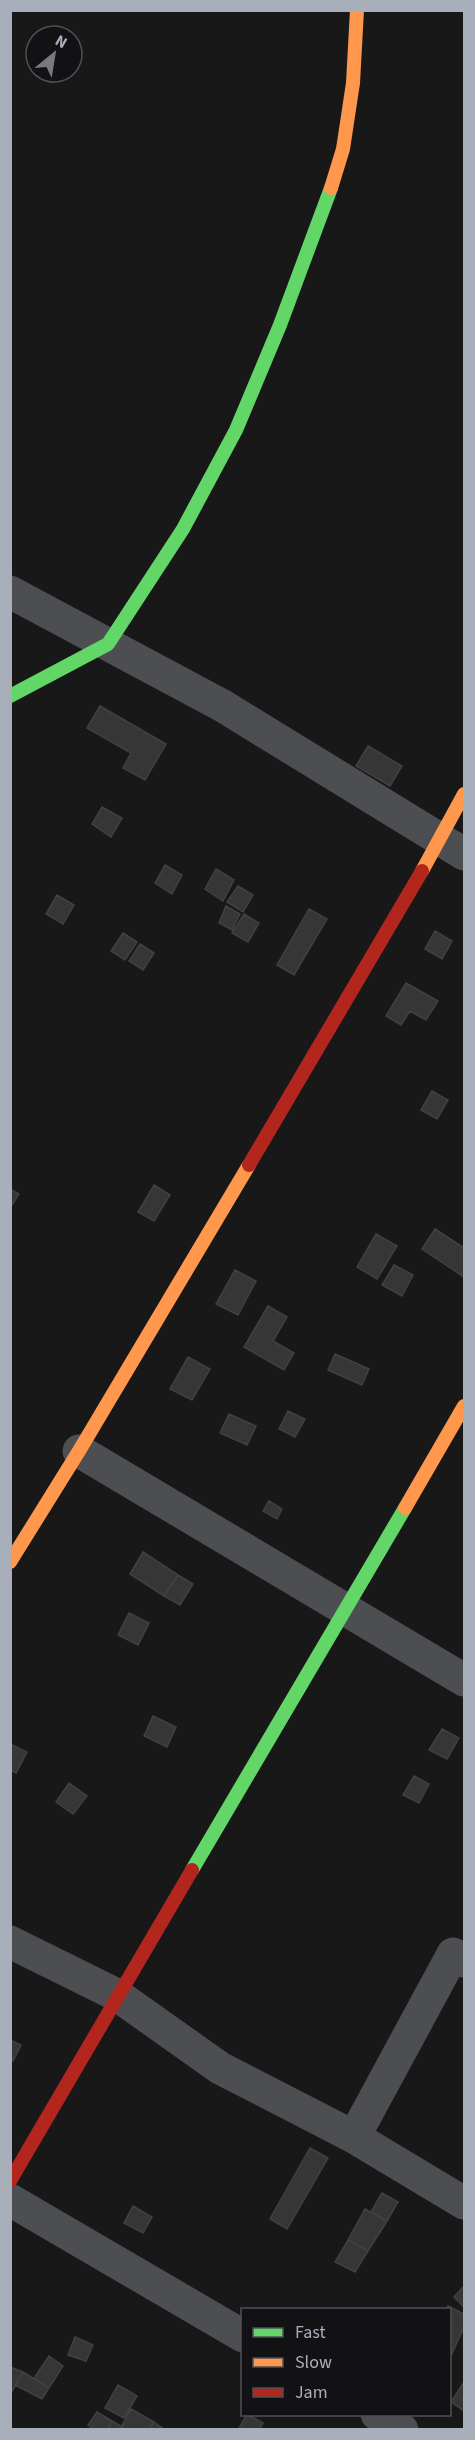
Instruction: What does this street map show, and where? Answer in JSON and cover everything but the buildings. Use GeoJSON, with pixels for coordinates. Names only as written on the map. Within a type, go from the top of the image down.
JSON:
{"type":"FeatureCollection","features":[{"type":"Feature","properties":{"kind":"street"},"geometry":{"type":"LineString","coordinates":[[10,696],[108,644],[188,519],[236,430],[280,325],[325,206],[343,149],[353,83],[357,10]]}},
{"type":"Feature","properties":{"kind":"street"},"geometry":{"type":"LineString","coordinates":[[10,592],[223,706],[453,847]]}},
{"type":"Feature","properties":{"kind":"street"},"geometry":{"type":"LineString","coordinates":[[10,1562],[453,847],[465,794]]}},
{"type":"Feature","properties":{"kind":"street"},"geometry":{"type":"LineString","coordinates":[[10,2181],[117,1995],[346,1611],[465,1406]]}},
{"type":"Feature","properties":{"kind":"street"},"geometry":{"type":"LineString","coordinates":[[79,1451],[465,1680]]}},
{"type":"Feature","properties":{"kind":"street"},"geometry":{"type":"LineString","coordinates":[[10,1942],[117,1995],[220,2068],[354,2137],[465,2203]]}},
{"type":"Feature","properties":{"kind":"street"},"geometry":{"type":"LineString","coordinates":[[354,2137],[461,1950]]}},
{"type":"Feature","properties":{"kind":"street"},"geometry":{"type":"LineString","coordinates":[[10,2200],[241,2335]]}},
{"type":"Feature","properties":{"kind":"street"},"geometry":{"type":"LineString","coordinates":[[379,2416],[402,2430]]}},
{"type":"Feature","properties":{"kind":"traffic: fast"},"geometry":{"type":"LineString","coordinates":[[10,696],[108,644],[183,529],[236,430],[280,325],[331,188]]}},
{"type":"Feature","properties":{"kind":"traffic: fast"},"geometry":{"type":"LineString","coordinates":[[192,1870],[405,1508]]}},
{"type":"Feature","properties":{"kind":"traffic: slow"},"geometry":{"type":"LineString","coordinates":[[331,188],[343,149],[353,83],[357,10]]}},
{"type":"Feature","properties":{"kind":"traffic: slow"},"geometry":{"type":"LineString","coordinates":[[422,871],[464,794]]}},
{"type":"Feature","properties":{"kind":"traffic: slow"},"geometry":{"type":"LineString","coordinates":[[10,1562],[79,1451],[249,1165]]}},
{"type":"Feature","properties":{"kind":"traffic: slow"},"geometry":{"type":"LineString","coordinates":[[405,1508],[464,1406]]}},
{"type":"Feature","properties":{"kind":"traffic: jam"},"geometry":{"type":"LineString","coordinates":[[249,1165],[422,871]]}},
{"type":"Feature","properties":{"kind":"traffic: jam"},"geometry":{"type":"LineString","coordinates":[[10,2181],[192,1870]]}}]}
